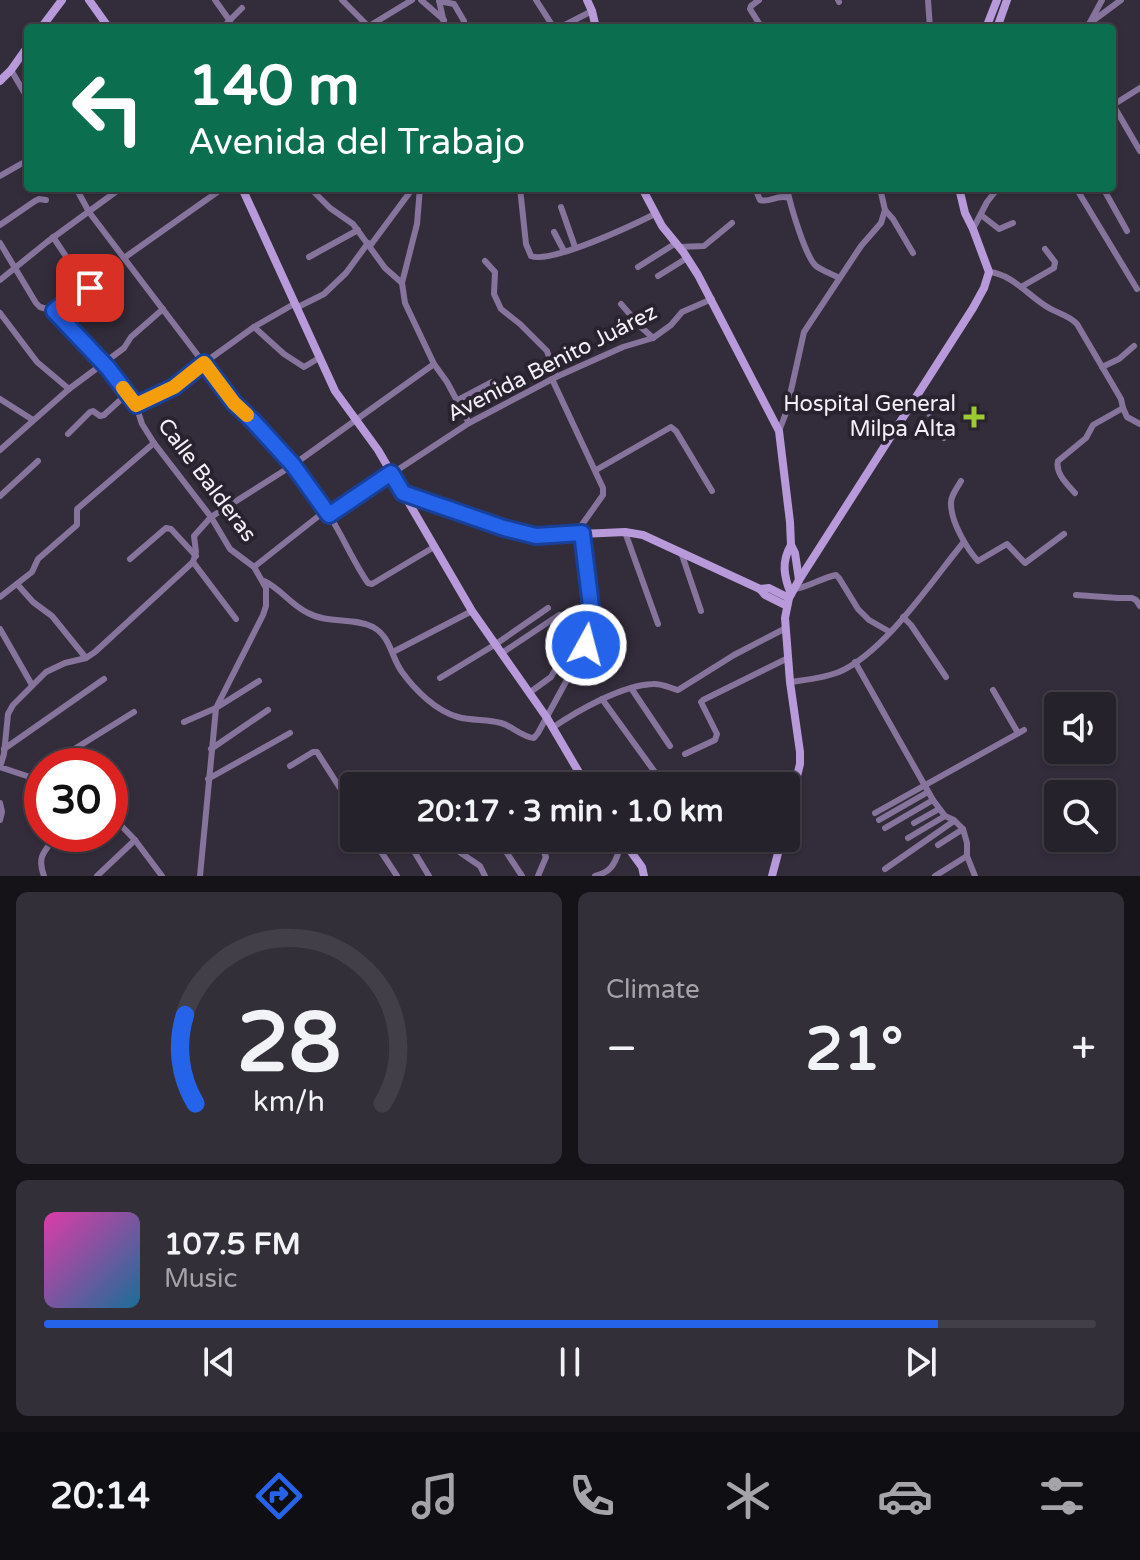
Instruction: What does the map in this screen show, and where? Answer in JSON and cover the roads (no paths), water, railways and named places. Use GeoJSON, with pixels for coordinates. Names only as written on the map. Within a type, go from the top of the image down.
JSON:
{"type":"FeatureCollection","features":[{"type":"Feature","properties":{"kind":"street"},"geometry":{"type":"LineString","coordinates":[[44,24],[62,0]]}},
{"type":"Feature","properties":{"kind":"street"},"geometry":{"type":"LineString","coordinates":[[89,0],[106,24]]}},
{"type":"Feature","properties":{"kind":"street"},"geometry":{"type":"LineString","coordinates":[[215,0],[230,21]]}},
{"type":"Feature","properties":{"kind":"street"},"geometry":{"type":"LineString","coordinates":[[342,0],[367,24]]}},
{"type":"Feature","properties":{"kind":"street"},"geometry":{"type":"LineString","coordinates":[[372,24],[412,0]]}},
{"type":"Feature","properties":{"kind":"street"},"geometry":{"type":"LineString","coordinates":[[421,0],[445,24]]}},
{"type":"Feature","properties":{"kind":"street"},"geometry":{"type":"LineString","coordinates":[[536,0],[553,24]]}},
{"type":"Feature","properties":{"kind":"street"},"geometry":{"type":"LineString","coordinates":[[587,0],[595,24]]}},
{"type":"Feature","properties":{"kind":"street"},"geometry":{"type":"LineString","coordinates":[[759,0],[750,9],[759,24]]}},
{"type":"Feature","properties":{"kind":"street"},"geometry":{"type":"LineString","coordinates":[[928,0],[930,24]]}},
{"type":"Feature","properties":{"kind":"street"},"geometry":{"type":"LineString","coordinates":[[988,24],[997,0]]}},
{"type":"Feature","properties":{"kind":"street"},"geometry":{"type":"LineString","coordinates":[[998,24],[1006,3],[1015,0]]}},
{"type":"Feature","properties":{"kind":"street"},"geometry":{"type":"LineString","coordinates":[[1090,24],[1102,0]]}},
{"type":"Feature","properties":{"kind":"street"},"geometry":{"type":"LineString","coordinates":[[1090,24],[1121,0]]}},
{"type":"Feature","properties":{"kind":"street"},"geometry":{"type":"LineString","coordinates":[[445,24],[439,1],[454,4],[464,21]]}},
{"type":"Feature","properties":{"kind":"street"},"geometry":{"type":"LineString","coordinates":[[227,24],[242,8]]}},
{"type":"Feature","properties":{"kind":"street"},"geometry":{"type":"LineString","coordinates":[[562,24],[592,11]]}},
{"type":"Feature","properties":{"kind":"street"},"geometry":{"type":"LineString","coordinates":[[0,81],[24,52]]}},
{"type":"Feature","properties":{"kind":"street"},"geometry":{"type":"LineString","coordinates":[[11,70],[24,87]]}},
{"type":"Feature","properties":{"kind":"street"},"geometry":{"type":"LineString","coordinates":[[1116,102],[1140,88]]}},
{"type":"Feature","properties":{"kind":"street"},"geometry":{"type":"LineString","coordinates":[[1116,111],[1140,151]]}},
{"type":"Feature","properties":{"kind":"street"},"geometry":{"type":"LineString","coordinates":[[0,176],[24,162]]}},
{"type":"Feature","properties":{"kind":"street"},"geometry":{"type":"LineString","coordinates":[[78,192],[89,212],[234,403],[293,465],[327,513],[366,580],[372,584],[434,547]]}},
{"type":"Feature","properties":{"kind":"street"},"geometry":{"type":"LineString","coordinates":[[0,280],[116,192]]}},
{"type":"Feature","properties":{"kind":"street"},"geometry":{"type":"LineString","coordinates":[[124,258],[217,192]]}},
{"type":"Feature","properties":{"kind":"street"},"geometry":{"type":"LineString","coordinates":[[244,192],[335,391],[378,450],[472,611],[547,718],[579,772]]}},
{"type":"Feature","properties":{"kind":"street"},"geometry":{"type":"LineString","coordinates":[[314,192],[330,208],[348,219],[385,268],[402,283]]}},
{"type":"Feature","properties":{"kind":"street"},"geometry":{"type":"LineString","coordinates":[[136,405],[174,387],[254,327],[324,294],[346,273],[410,192]]}},
{"type":"Feature","properties":{"kind":"street"},"geometry":{"type":"LineString","coordinates":[[420,192],[417,224],[402,283],[405,303],[434,364],[469,423]]}},
{"type":"Feature","properties":{"kind":"street"},"geometry":{"type":"LineString","coordinates":[[520,192],[526,244],[531,256],[536,258],[613,235],[655,214]]}},
{"type":"Feature","properties":{"kind":"street"},"geometry":{"type":"LineString","coordinates":[[644,192],[655,214],[712,299],[779,431],[791,545],[795,553],[786,628],[800,752],[798,772]]}},
{"type":"Feature","properties":{"kind":"street"},"geometry":{"type":"LineString","coordinates":[[757,192],[764,202],[777,196],[789,198]]}},
{"type":"Feature","properties":{"kind":"street"},"geometry":{"type":"LineString","coordinates":[[788,192],[812,261],[820,269],[839,278]]}},
{"type":"Feature","properties":{"kind":"street"},"geometry":{"type":"LineString","coordinates":[[881,192],[885,210],[913,253]]}},
{"type":"Feature","properties":{"kind":"street"},"geometry":{"type":"LineString","coordinates":[[792,594],[984,288],[989,272],[965,213],[960,192]]}},
{"type":"Feature","properties":{"kind":"street"},"geometry":{"type":"LineString","coordinates":[[973,229],[995,192]]}},
{"type":"Feature","properties":{"kind":"street"},"geometry":{"type":"LineString","coordinates":[[1078,192],[1137,289]]}},
{"type":"Feature","properties":{"kind":"street"},"geometry":{"type":"LineString","coordinates":[[1105,192],[1127,231]]}},
{"type":"Feature","properties":{"kind":"street"},"geometry":{"type":"LineString","coordinates":[[0,225],[35,201],[46,200]]}},
{"type":"Feature","properties":{"kind":"street"},"geometry":{"type":"LineString","coordinates":[[561,207],[575,247]]}},
{"type":"Feature","properties":{"kind":"street"},"geometry":{"type":"LineString","coordinates":[[779,431],[804,332],[861,246],[881,223],[885,210]]}},
{"type":"Feature","properties":{"kind":"street"},"geometry":{"type":"LineString","coordinates":[[981,215],[999,229],[1013,223]]}},
{"type":"Feature","properties":{"kind":"street"},"geometry":{"type":"LineString","coordinates":[[638,267],[678,245],[704,246],[732,223]]}},
{"type":"Feature","properties":{"kind":"street"},"geometry":{"type":"LineString","coordinates":[[309,257],[358,230]]}},
{"type":"Feature","properties":{"kind":"street"},"geometry":{"type":"LineString","coordinates":[[554,232],[564,251]]}},
{"type":"Feature","properties":{"kind":"street"},"geometry":{"type":"LineString","coordinates":[[53,237],[86,286],[106,307]]}},
{"type":"Feature","properties":{"kind":"street","name":"Calle Balderas"},"geometry":{"type":"LineString","coordinates":[[0,243],[36,303],[54,311],[128,393],[154,443],[211,517],[230,549],[254,567],[257,575],[306,613],[325,620],[371,626],[385,636],[400,670],[417,689],[436,706],[458,717],[499,722],[528,738],[534,738],[547,718]]}},
{"type":"Feature","properties":{"kind":"street"},"geometry":{"type":"LineString","coordinates":[[1021,287],[1054,268],[1055,262],[1045,249]]}},
{"type":"Feature","properties":{"kind":"street"},"geometry":{"type":"LineString","coordinates":[[658,276],[687,258]]}},
{"type":"Feature","properties":{"kind":"street"},"geometry":{"type":"LineString","coordinates":[[485,261],[495,272],[494,294],[501,309],[547,351],[554,378],[603,488],[603,495],[582,523],[591,606],[586,645],[547,718]]}},
{"type":"Feature","properties":{"kind":"street"},"geometry":{"type":"LineString","coordinates":[[989,272],[1021,287],[1050,309],[1072,318],[1121,399],[1127,417],[1140,424]]}},
{"type":"Feature","properties":{"kind":"street"},"geometry":{"type":"LineString","coordinates":[[54,311],[86,286]]}},
{"type":"Feature","properties":{"kind":"street","name":"Avenida Benito Juárez"},"geometry":{"type":"LineString","coordinates":[[254,567],[327,513],[469,423],[554,378],[623,347],[653,338],[682,312],[712,299]]}},
{"type":"Feature","properties":{"kind":"street"},"geometry":{"type":"LineString","coordinates":[[621,304],[653,338]]}},
{"type":"Feature","properties":{"kind":"street"},"geometry":{"type":"LineString","coordinates":[[0,450],[69,389],[124,348],[131,337],[163,309]]}},
{"type":"Feature","properties":{"kind":"street"},"geometry":{"type":"LineString","coordinates":[[0,313],[37,362],[69,389]]}},
{"type":"Feature","properties":{"kind":"street"},"geometry":{"type":"LineString","coordinates":[[254,327],[304,367],[319,358]]}},
{"type":"Feature","properties":{"kind":"street"},"geometry":{"type":"LineString","coordinates":[[1102,367],[1119,359],[1134,346]]}},
{"type":"Feature","properties":{"kind":"street"},"geometry":{"type":"LineString","coordinates":[[24,774],[0,767],[4,749],[3,733],[10,709],[32,685],[52,669],[86,658],[101,647],[195,559],[194,536],[211,517],[293,465],[434,364]]}},
{"type":"Feature","properties":{"kind":"street"},"geometry":{"type":"LineString","coordinates":[[458,400],[492,382]]}},
{"type":"Feature","properties":{"kind":"street"},"geometry":{"type":"LineString","coordinates":[[68,434],[90,412],[104,415],[128,393]]}},
{"type":"Feature","properties":{"kind":"street"},"geometry":{"type":"LineString","coordinates":[[917,394],[944,438]]}},
{"type":"Feature","properties":{"kind":"street"},"geometry":{"type":"LineString","coordinates":[[0,399],[33,420]]}},
{"type":"Feature","properties":{"kind":"street"},"geometry":{"type":"LineString","coordinates":[[1075,493],[1059,473],[1058,461],[1086,438],[1093,425],[1123,408]]}},
{"type":"Feature","properties":{"kind":"street"},"geometry":{"type":"LineString","coordinates":[[596,470],[671,427],[712,491]]}},
{"type":"Feature","properties":{"kind":"street"},"geometry":{"type":"LineString","coordinates":[[0,597],[32,572],[38,559],[77,525],[77,509],[154,443]]}},
{"type":"Feature","properties":{"kind":"street"},"geometry":{"type":"LineString","coordinates":[[0,496],[38,461]]}},
{"type":"Feature","properties":{"kind":"street"},"geometry":{"type":"LineString","coordinates":[[961,481],[950,501],[963,543],[978,561],[1007,544],[1025,563],[1064,534]]}},
{"type":"Feature","properties":{"kind":"street"},"geometry":{"type":"LineString","coordinates":[[403,493],[536,536],[625,532],[643,535],[760,589],[792,594],[836,575],[858,609],[869,620],[890,632]]}},
{"type":"Feature","properties":{"kind":"street"},"geometry":{"type":"LineString","coordinates":[[130,559],[166,528],[173,531],[236,619]]}},
{"type":"Feature","properties":{"kind":"street"},"geometry":{"type":"LineString","coordinates":[[625,532],[658,624]]}},
{"type":"Feature","properties":{"kind":"street"},"geometry":{"type":"LineString","coordinates":[[790,682],[822,678],[842,671],[880,643],[963,543]]}},
{"type":"Feature","properties":{"kind":"street"},"geometry":{"type":"LineString","coordinates":[[791,545],[784,568],[792,594]]}},
{"type":"Feature","properties":{"kind":"street"},"geometry":{"type":"LineString","coordinates":[[681,552],[701,611]]}},
{"type":"Feature","properties":{"kind":"street"},"geometry":{"type":"LineString","coordinates":[[200,876],[216,708],[266,606],[264,581]]}},
{"type":"Feature","properties":{"kind":"street"},"geometry":{"type":"LineString","coordinates":[[17,584],[33,602],[52,616],[86,658]]}},
{"type":"Feature","properties":{"kind":"street"},"geometry":{"type":"LineString","coordinates":[[1076,595],[1132,598],[1140,606]]}},
{"type":"Feature","properties":{"kind":"street"},"geometry":{"type":"LineString","coordinates":[[440,678],[548,608]]}},
{"type":"Feature","properties":{"kind":"street"},"geometry":{"type":"LineString","coordinates":[[393,652],[472,611]]}},
{"type":"Feature","properties":{"kind":"street"},"geometry":{"type":"LineString","coordinates":[[502,653],[559,615]]}},
{"type":"Feature","properties":{"kind":"street"},"geometry":{"type":"LineString","coordinates":[[903,617],[946,677]]}},
{"type":"Feature","properties":{"kind":"street"},"geometry":{"type":"LineString","coordinates":[[552,728],[573,713],[631,688],[655,683],[678,690],[734,655],[786,628]]}},
{"type":"Feature","properties":{"kind":"street"},"geometry":{"type":"LineString","coordinates":[[0,629],[32,685]]}},
{"type":"Feature","properties":{"kind":"street"},"geometry":{"type":"LineString","coordinates":[[685,754],[715,740],[717,734],[701,702],[703,700],[788,658]]}},
{"type":"Feature","properties":{"kind":"street"},"geometry":{"type":"LineString","coordinates":[[529,693],[551,677],[560,661]]}},
{"type":"Feature","properties":{"kind":"street"},"geometry":{"type":"LineString","coordinates":[[855,662],[933,800],[945,816],[963,829],[967,856],[975,876]]}},
{"type":"Feature","properties":{"kind":"street"},"geometry":{"type":"LineString","coordinates":[[4,749],[104,679]]}},
{"type":"Feature","properties":{"kind":"street"},"geometry":{"type":"LineString","coordinates":[[184,722],[216,708],[259,681]]}},
{"type":"Feature","properties":{"kind":"street"},"geometry":{"type":"LineString","coordinates":[[631,688],[670,746]]}},
{"type":"Feature","properties":{"kind":"street"},"geometry":{"type":"LineString","coordinates":[[928,792],[877,816],[924,784],[1021,731],[993,690]]}},
{"type":"Feature","properties":{"kind":"street"},"geometry":{"type":"LineString","coordinates":[[602,699],[655,772]]}},
{"type":"Feature","properties":{"kind":"street"},"geometry":{"type":"LineString","coordinates":[[211,749],[268,710]]}},
{"type":"Feature","properties":{"kind":"street"},"geometry":{"type":"LineString","coordinates":[[76,748],[134,712]]}},
{"type":"Feature","properties":{"kind":"street"},"geometry":{"type":"LineString","coordinates":[[208,779],[290,733]]}},
{"type":"Feature","properties":{"kind":"street"},"geometry":{"type":"LineString","coordinates":[[290,766],[317,752],[340,788]]}},
{"type":"Feature","properties":{"kind":"street"},"geometry":{"type":"LineString","coordinates":[[885,828],[933,800]]}},
{"type":"Feature","properties":{"kind":"street"},"geometry":{"type":"LineString","coordinates":[[0,803],[0,820]]}},
{"type":"Feature","properties":{"kind":"street"},"geometry":{"type":"LineString","coordinates":[[914,823],[939,809]]}},
{"type":"Feature","properties":{"kind":"street"},"geometry":{"type":"LineString","coordinates":[[908,838],[945,816]]}},
{"type":"Feature","properties":{"kind":"street"},"geometry":{"type":"LineString","coordinates":[[885,869],[954,820]]}},
{"type":"Feature","properties":{"kind":"street"},"geometry":{"type":"LineString","coordinates":[[938,845],[963,829]]}},
{"type":"Feature","properties":{"kind":"street"},"geometry":{"type":"LineString","coordinates":[[128,833],[162,876]]}},
{"type":"Feature","properties":{"kind":"street"},"geometry":{"type":"LineString","coordinates":[[97,876],[135,840]]}},
{"type":"Feature","properties":{"kind":"street"},"geometry":{"type":"LineString","coordinates":[[44,876],[40,859],[45,852]]}},
{"type":"Feature","properties":{"kind":"street"},"geometry":{"type":"LineString","coordinates":[[381,852],[397,876]]}},
{"type":"Feature","properties":{"kind":"street"},"geometry":{"type":"LineString","coordinates":[[414,852],[429,876]]}},
{"type":"Feature","properties":{"kind":"street"},"geometry":{"type":"LineString","coordinates":[[459,852],[480,866],[485,876]]}},
{"type":"Feature","properties":{"kind":"street"},"geometry":{"type":"LineString","coordinates":[[506,852],[522,876]]}},
{"type":"Feature","properties":{"kind":"street"},"geometry":{"type":"LineString","coordinates":[[538,876],[546,857],[544,852]]}},
{"type":"Feature","properties":{"kind":"street"},"geometry":{"type":"LineString","coordinates":[[595,876],[607,873],[617,852]]}},
{"type":"Feature","properties":{"kind":"street"},"geometry":{"type":"LineString","coordinates":[[631,852],[642,867],[644,876]]}},
{"type":"Feature","properties":{"kind":"street"},"geometry":{"type":"LineString","coordinates":[[772,876],[778,852]]}},
{"type":"Feature","properties":{"kind":"street"},"geometry":{"type":"LineString","coordinates":[[935,876],[967,856]]}},
{"type":"Feature","properties":{"kind":"place","name":"Hospital General Milpa Alta"},"geometry":{"type":"Point","coordinates":[974,417]}}]}
